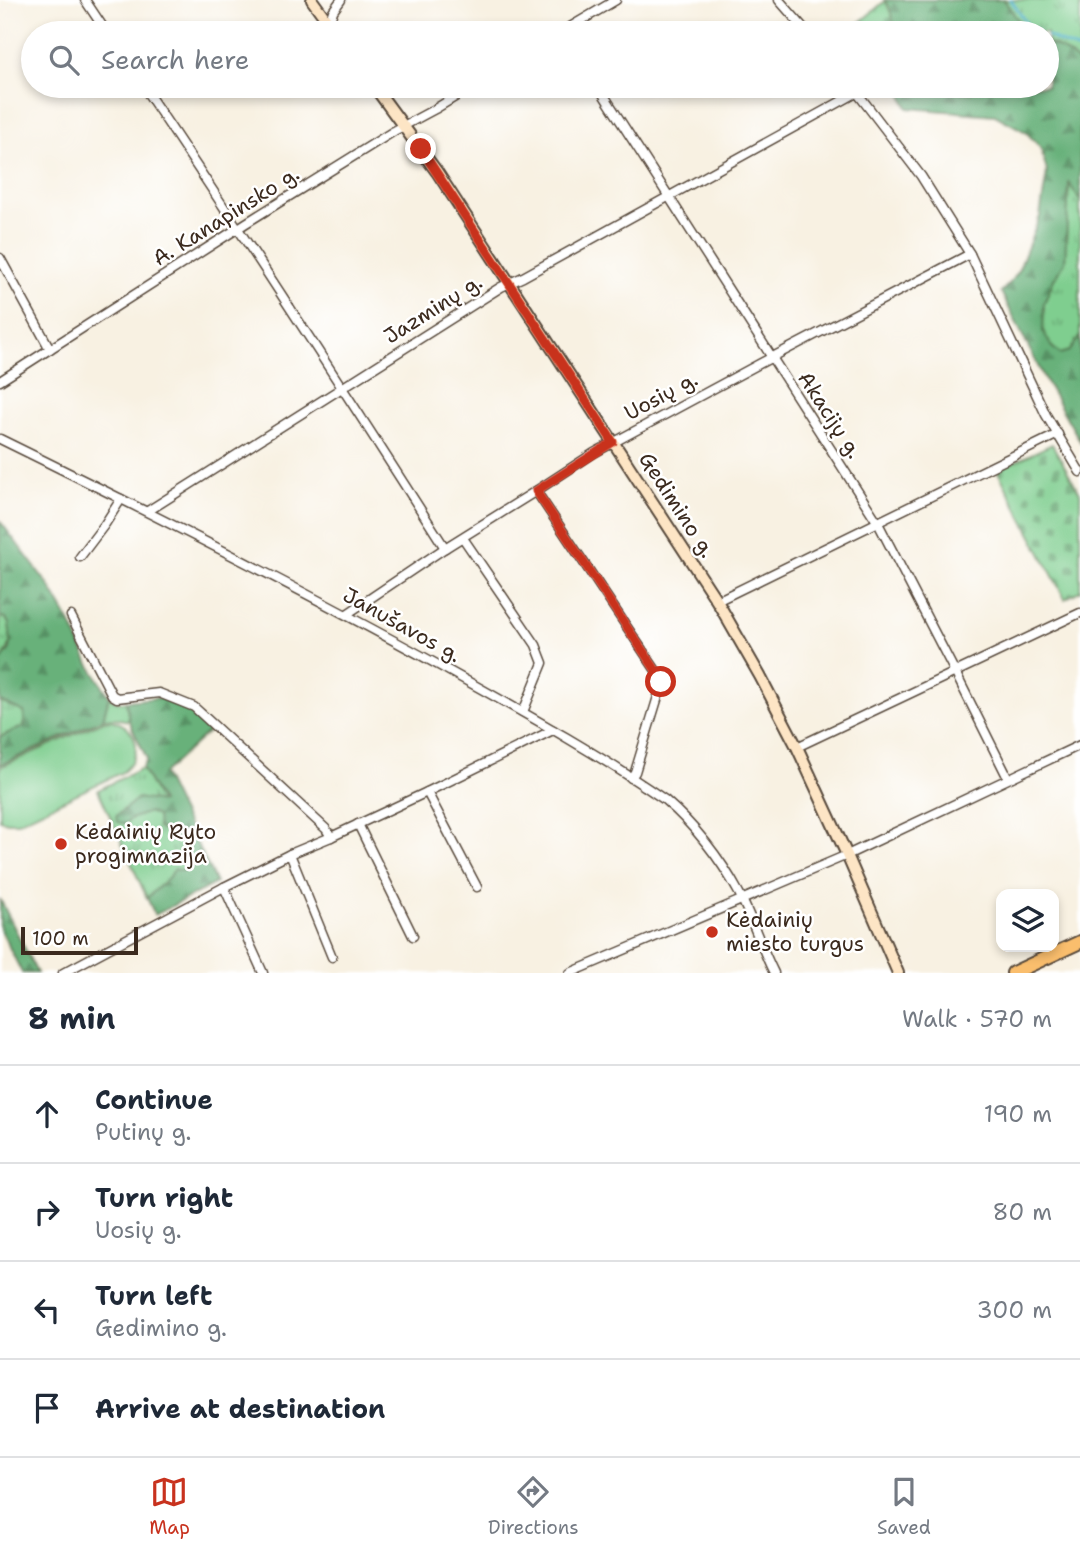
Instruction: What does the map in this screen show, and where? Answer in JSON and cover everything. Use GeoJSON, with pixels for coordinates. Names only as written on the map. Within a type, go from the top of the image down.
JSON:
{"type":"FeatureCollection","features":[{"type":"Feature","properties":{"kind":"main road"},"geometry":{"type":"LineString","coordinates":[[312,0],[326,21]]}},
{"type":"Feature","properties":{"kind":"main road","name":"Gedimino g."},"geometry":{"type":"LineString","coordinates":[[383,98],[437,172],[717,601],[797,747],[898,973]]}},
{"type":"Feature","properties":{"kind":"main road"},"geometry":{"type":"LineString","coordinates":[[1013,973],[1080,943]]}},
{"type":"Feature","properties":{"kind":"street"},"geometry":{"type":"LineString","coordinates":[[85,0],[99,21]]}},
{"type":"Feature","properties":{"kind":"street"},"geometry":{"type":"LineString","coordinates":[[332,21],[333,11],[341,0]]}},
{"type":"Feature","properties":{"kind":"street"},"geometry":{"type":"LineString","coordinates":[[582,21],[616,0]]}},
{"type":"Feature","properties":{"kind":"street"},"geometry":{"type":"LineString","coordinates":[[779,0],[797,21]]}},
{"type":"Feature","properties":{"kind":"street"},"geometry":{"type":"LineString","coordinates":[[151,98],[343,387],[445,548]]}},
{"type":"Feature","properties":{"kind":"street","name":"A. Kanapinsko g."},"geometry":{"type":"LineString","coordinates":[[0,381],[394,131],[453,98]]}},
{"type":"Feature","properties":{"kind":"street","name":"Akacijų g."},"geometry":{"type":"LineString","coordinates":[[606,98],[878,523],[1008,778]]}},
{"type":"Feature","properties":{"kind":"street","name":"Jazminų g."},"geometry":{"type":"LineString","coordinates":[[148,511],[509,283],[668,197],[839,98]]}},
{"type":"Feature","properties":{"kind":"street"},"geometry":{"type":"LineString","coordinates":[[862,98],[921,176],[970,254],[1036,394],[1080,472]]}},
{"type":"Feature","properties":{"kind":"street","name":"Uosių g."},"geometry":{"type":"LineString","coordinates":[[347,614],[445,548],[613,442],[970,254]]}},
{"type":"Feature","properties":{"kind":"street"},"geometry":{"type":"LineString","coordinates":[[0,258],[50,349]]}},
{"type":"Feature","properties":{"kind":"street"},"geometry":{"type":"LineString","coordinates":[[717,601],[1058,434]]}},
{"type":"Feature","properties":{"kind":"street","name":"Janušavos g."},"geometry":{"type":"LineString","coordinates":[[0,439],[148,511],[347,614],[523,712],[665,800],[688,821],[712,851],[741,900],[774,973]]}},
{"type":"Feature","properties":{"kind":"street"},"geometry":{"type":"LineString","coordinates":[[536,491],[659,675],[660,690],[631,778]]}},
{"type":"Feature","properties":{"kind":"street"},"geometry":{"type":"LineString","coordinates":[[80,557],[121,499]]}},
{"type":"Feature","properties":{"kind":"street"},"geometry":{"type":"LineString","coordinates":[[463,538],[536,645],[543,663],[523,712]]}},
{"type":"Feature","properties":{"kind":"street"},"geometry":{"type":"LineString","coordinates":[[797,747],[1080,613]]}},
{"type":"Feature","properties":{"kind":"street"},"geometry":{"type":"LineString","coordinates":[[71,616],[112,695],[117,698],[159,693],[194,707],[326,829],[331,837]]}},
{"type":"Feature","properties":{"kind":"street"},"geometry":{"type":"LineString","coordinates":[[62,973],[290,854],[427,792],[553,730]]}},
{"type":"Feature","properties":{"kind":"street"},"geometry":{"type":"LineString","coordinates":[[570,973],[593,969],[741,900],[847,855],[1080,745]]}},
{"type":"Feature","properties":{"kind":"street"},"geometry":{"type":"LineString","coordinates":[[427,792],[477,887]]}},
{"type":"Feature","properties":{"kind":"street"},"geometry":{"type":"LineString","coordinates":[[358,824],[413,936]]}},
{"type":"Feature","properties":{"kind":"street"},"geometry":{"type":"LineString","coordinates":[[290,854],[332,957]]}},
{"type":"Feature","properties":{"kind":"street"},"geometry":{"type":"LineString","coordinates":[[224,887],[263,973]]}},
{"type":"Feature","properties":{"kind":"green space"},"geometry":{"type":"Polygon","coordinates":[[[884,0],[1004,0],[1019,21],[893,21],[884,0]]]}},
{"type":"Feature","properties":{"kind":"green space"},"geometry":{"type":"Polygon","coordinates":[[[1004,0],[1080,0],[1080,63],[1059,48],[1059,21],[1019,21],[1004,0]]]}},
{"type":"Feature","properties":{"kind":"green space"},"geometry":{"type":"Polygon","coordinates":[[[885,1],[893,21],[861,21],[885,1]]]}},
{"type":"Feature","properties":{"kind":"green space"},"geometry":{"type":"Polygon","coordinates":[[[1059,48],[1080,63],[1080,201],[1069,183],[1065,262],[1044,303],[1043,331],[1052,347],[1060,354],[1070,351],[1080,336],[1080,441],[1044,378],[1001,292],[1019,269],[1040,216],[1047,172],[1041,148],[1026,132],[995,115],[908,108],[903,98],[1059,98],[1059,48]]]}},
{"type":"Feature","properties":{"kind":"green space"},"geometry":{"type":"Polygon","coordinates":[[[1069,182],[1080,201],[1080,336],[1069,352],[1060,354],[1052,347],[1043,331],[1044,303],[1065,262],[1069,182]]]}},
{"type":"Feature","properties":{"kind":"green space"},"geometry":{"type":"Polygon","coordinates":[[[1052,444],[1080,493],[1080,591],[1065,599],[997,470],[1052,444]]]}},
{"type":"Feature","properties":{"kind":"green space"},"geometry":{"type":"Polygon","coordinates":[[[0,521],[50,587],[89,664],[109,696],[103,719],[0,765],[0,737],[24,726],[25,721],[24,712],[0,701],[0,662],[10,649],[11,642],[9,624],[6,618],[0,617],[0,521]]]}},
{"type":"Feature","properties":{"kind":"green space"},"geometry":{"type":"Polygon","coordinates":[[[0,617],[10,626],[11,639],[0,662],[0,617]]]}},
{"type":"Feature","properties":{"kind":"green space"},"geometry":{"type":"Polygon","coordinates":[[[109,696],[116,702],[126,701],[129,721],[103,719],[109,696]]]}},
{"type":"Feature","properties":{"kind":"green space"},"geometry":{"type":"Polygon","coordinates":[[[158,698],[190,709],[211,729],[163,774],[216,883],[155,915],[147,898],[175,869],[184,871],[192,866],[180,839],[172,838],[167,831],[158,828],[157,816],[149,812],[130,819],[126,824],[117,822],[116,816],[138,798],[161,802],[142,768],[147,759],[129,721],[126,701],[158,698]]]}},
{"type":"Feature","properties":{"kind":"green space"},"geometry":{"type":"Polygon","coordinates":[[[0,701],[24,712],[24,726],[0,737],[0,701]]]}},
{"type":"Feature","properties":{"kind":"green space"},"geometry":{"type":"Polygon","coordinates":[[[111,720],[128,729],[135,742],[134,757],[123,772],[18,822],[0,820],[0,767],[111,720]]]}},
{"type":"Feature","properties":{"kind":"green space"},"geometry":{"type":"Polygon","coordinates":[[[142,768],[161,803],[129,819],[149,812],[158,816],[159,828],[180,839],[192,866],[184,871],[175,870],[147,898],[98,790],[142,768]]]}},
{"type":"Feature","properties":{"kind":"green space"},"geometry":{"type":"Polygon","coordinates":[[[0,899],[37,973],[22,973],[0,929],[0,899]]]}},
{"type":"Feature","properties":{"kind":"waterway"},"geometry":{"type":"LineString","coordinates":[[1011,0],[1025,21]]}},
{"type":"Feature","properties":{"kind":"waterway"},"geometry":{"type":"LineString","coordinates":[[1059,41],[1080,51]]}},
{"type":"Feature","properties":{"kind":"place","name":"Kėdainių Ryto progimnazija"},"geometry":{"type":"Point","coordinates":[61,844]}},
{"type":"Feature","properties":{"kind":"place","name":"Kėdainių miesto turgus"},"geometry":{"type":"Point","coordinates":[712,932]}},
{"type":"Feature","properties":{"kind":"route"},"geometry":{"type":"LineString","coordinates":[[421,149],[613,442],[536,491],[659,675],[661,682]]}}]}
